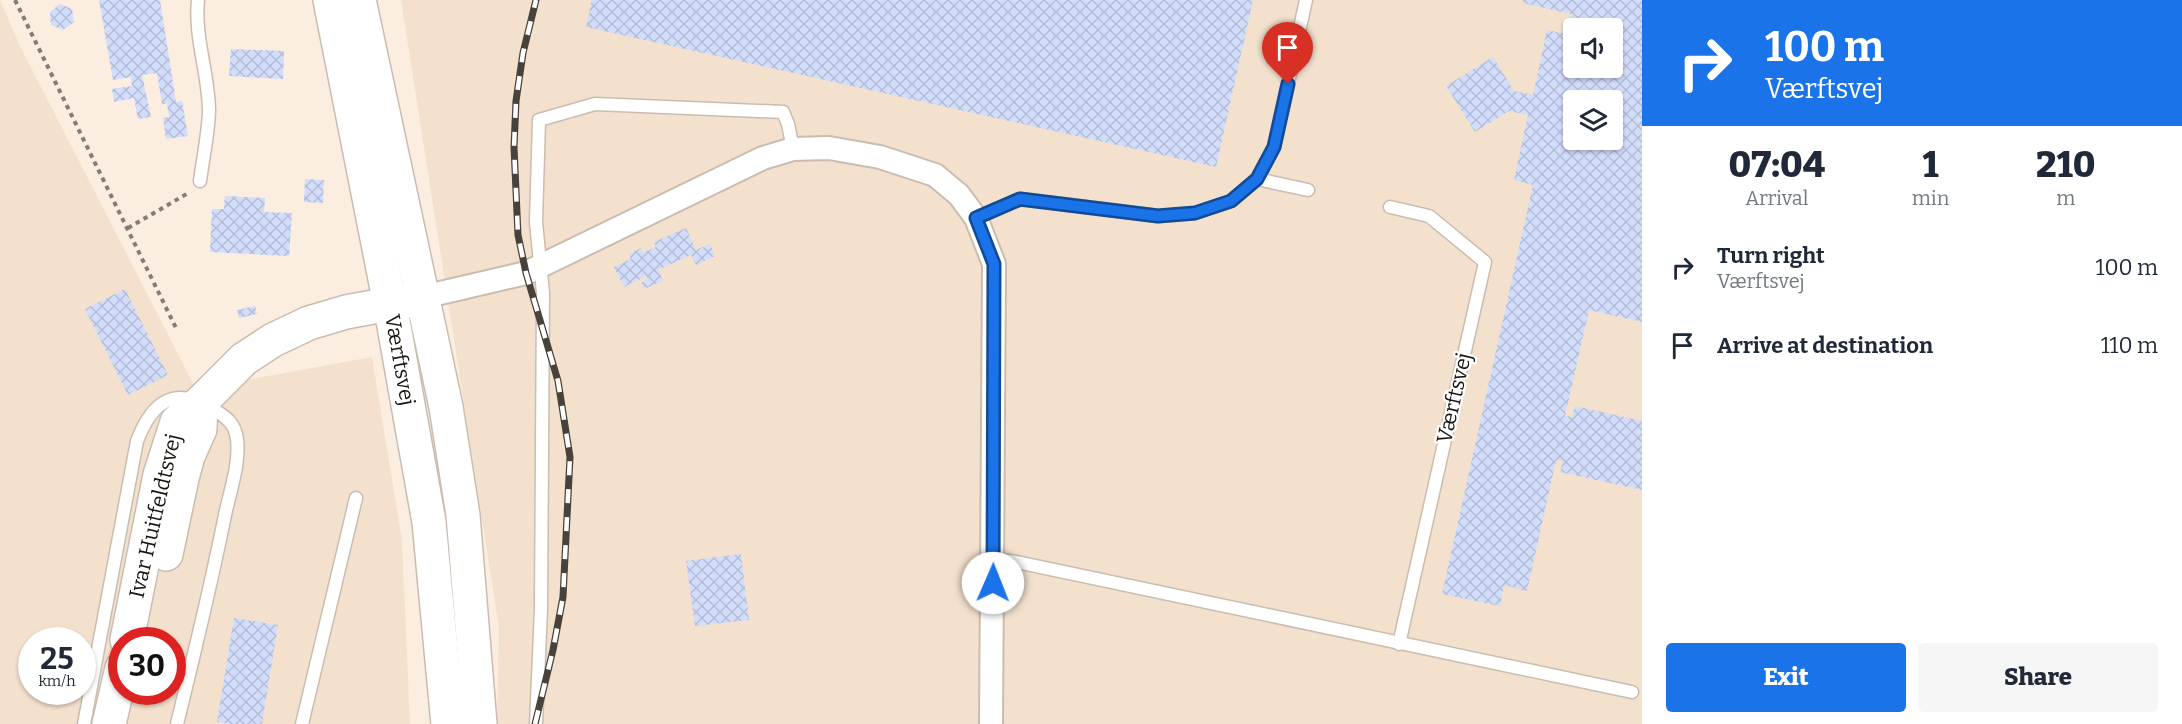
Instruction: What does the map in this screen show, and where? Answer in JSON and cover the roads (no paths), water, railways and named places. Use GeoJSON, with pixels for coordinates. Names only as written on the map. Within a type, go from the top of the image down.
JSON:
{"type":"FeatureCollection","features":[{"type":"Feature","properties":{"kind":"street","name":"Værftsvej"},"geometry":{"type":"LineString","coordinates":[[330,0],[390,304],[429,522],[448,724]]}},
{"type":"Feature","properties":{"kind":"street","name":"Værftsvej"},"geometry":{"type":"LineString","coordinates":[[359,0],[446,407],[463,515],[480,724]]}},
{"type":"Feature","properties":{"kind":"street","name":"Værftsvej"},"geometry":{"type":"LineString","coordinates":[[423,297],[526,273],[763,158],[793,149],[829,148],[879,157],[935,175],[959,195],[976,218],[994,264],[991,724]]}},
{"type":"Feature","properties":{"kind":"street","name":"Ivar Huitfeldtsvej"},"geometry":{"type":"LineString","coordinates":[[129,627],[153,503],[167,447],[177,422],[201,402],[244,358],[273,340],[309,323],[346,312],[423,297]]}},
{"type":"Feature","properties":{"kind":"street","name":"Ivar Huitfeldtsvej"},"geometry":{"type":"LineString","coordinates":[[150,627],[182,478],[188,456],[200,429],[201,402]]}},
{"type":"Feature","properties":{"kind":"street"},"geometry":{"type":"LineString","coordinates":[[109,724],[113,705]]}},
{"type":"Feature","properties":{"kind":"street"},"geometry":{"type":"LineString","coordinates":[[128,724],[133,705]]}},
{"type":"Feature","properties":{"kind":"lane"},"geometry":{"type":"LineString","coordinates":[[198,0],[196,17],[207,84],[209,112],[200,181]]}},
{"type":"Feature","properties":{"kind":"lane"},"geometry":{"type":"LineString","coordinates":[[976,218],[1020,199],[1158,216],[1195,213],[1231,201],[1257,179],[1274,147],[1306,0]]}},
{"type":"Feature","properties":{"kind":"lane"},"geometry":{"type":"LineString","coordinates":[[536,724],[541,597],[543,293],[536,222],[539,120],[596,104],[783,112],[793,149]]}},
{"type":"Feature","properties":{"kind":"lane"},"geometry":{"type":"LineString","coordinates":[[1257,179],[1308,190]]}},
{"type":"Feature","properties":{"kind":"lane","name":"Værftsvej"},"geometry":{"type":"LineString","coordinates":[[1390,207],[1429,216],[1485,262],[1399,644]]}},
{"type":"Feature","properties":{"kind":"lane"},"geometry":{"type":"LineString","coordinates":[[84,724],[137,441],[148,418],[165,402],[180,396],[201,402],[227,418],[232,424],[237,439],[238,455],[216,562],[177,724]]}},
{"type":"Feature","properties":{"kind":"lane"},"geometry":{"type":"LineString","coordinates":[[302,724],[356,498]]}},
{"type":"Feature","properties":{"kind":"lane"},"geometry":{"type":"LineString","coordinates":[[993,559],[1029,564],[1632,692]]}},
{"type":"Feature","properties":{"kind":"railway"},"geometry":{"type":"LineString","coordinates":[[535,724],[563,597],[570,457],[558,381],[526,273],[518,235],[514,147],[516,101],[523,53],[536,0]]}}]}
